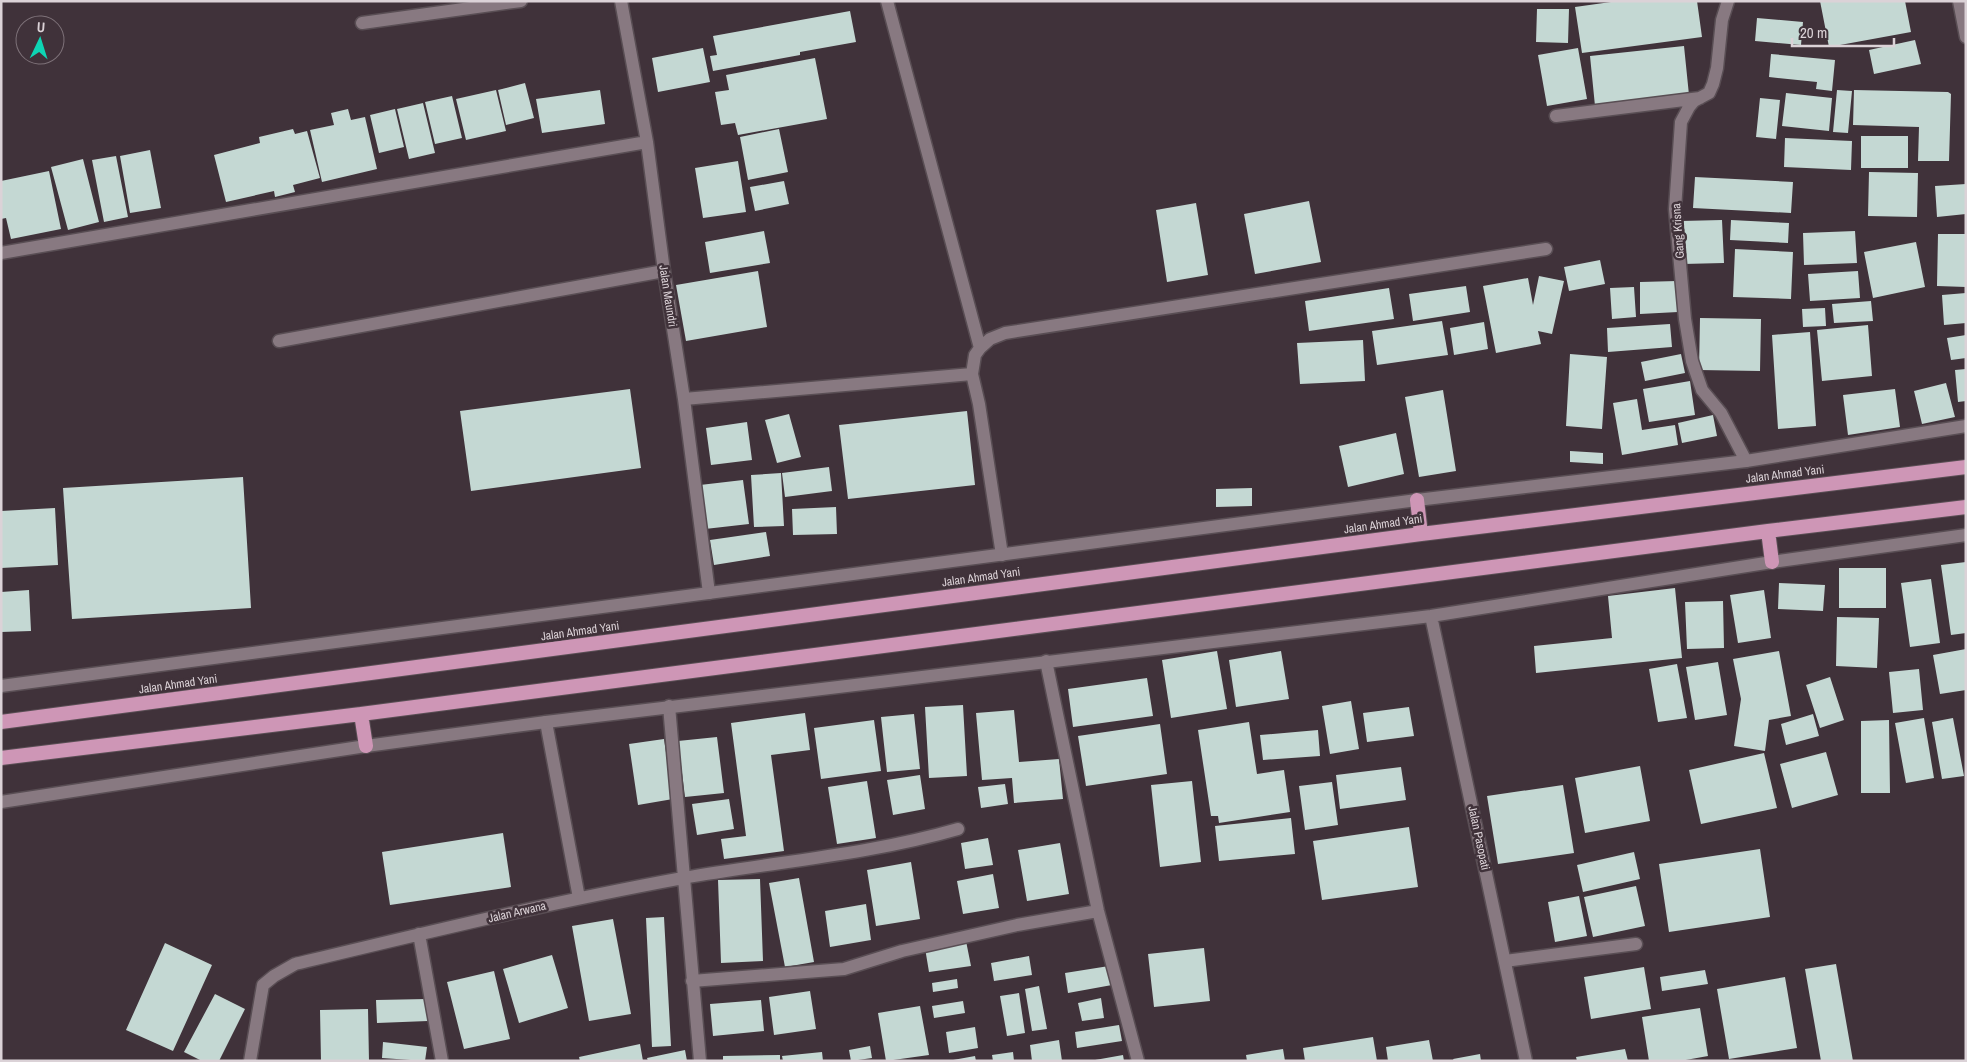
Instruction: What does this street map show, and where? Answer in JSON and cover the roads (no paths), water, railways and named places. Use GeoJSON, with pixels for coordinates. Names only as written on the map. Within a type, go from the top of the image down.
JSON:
{"type":"FeatureCollection","features":[{"type":"Feature","properties":{"kind":"highway","name":"Jalan Ahmad Yani"},"geometry":{"type":"LineString","coordinates":[[1,722],[1421,534],[1966,467]]}},
{"type":"Feature","properties":{"kind":"highway"},"geometry":{"type":"LineString","coordinates":[[1416,500],[1421,534]]}},
{"type":"Feature","properties":{"kind":"highway"},"geometry":{"type":"LineString","coordinates":[[1,758],[361,714],[1768,531],[1966,507]]}},
{"type":"Feature","properties":{"kind":"highway"},"geometry":{"type":"LineString","coordinates":[[1768,531],[1772,562]]}},
{"type":"Feature","properties":{"kind":"highway"},"geometry":{"type":"LineString","coordinates":[[361,714],[366,746]]}},
{"type":"Feature","properties":{"kind":"street"},"geometry":{"type":"LineString","coordinates":[[362,23],[521,1]]}},
{"type":"Feature","properties":{"kind":"street","name":"Jalan Maundri"},"geometry":{"type":"LineString","coordinates":[[621,1],[647,142],[684,400],[709,593]]}},
{"type":"Feature","properties":{"kind":"street"},"geometry":{"type":"LineString","coordinates":[[887,1],[980,348]]}},
{"type":"Feature","properties":{"kind":"street","name":"Gang Krisna"},"geometry":{"type":"LineString","coordinates":[[1728,1],[1722,20],[1717,68],[1713,84],[1709,93],[1689,106],[1681,122],[1674,210],[1685,319],[1692,361],[1702,390],[1721,413],[1739,444],[1746,461]]}},
{"type":"Feature","properties":{"kind":"street"},"geometry":{"type":"LineString","coordinates":[[1959,1],[1965,32]]}},
{"type":"Feature","properties":{"kind":"street"},"geometry":{"type":"LineString","coordinates":[[1556,116],[1702,97]]}},
{"type":"Feature","properties":{"kind":"street"},"geometry":{"type":"LineString","coordinates":[[1,253],[647,142]]}},
{"type":"Feature","properties":{"kind":"street"},"geometry":{"type":"LineString","coordinates":[[1002,555],[979,404],[972,374],[975,355],[990,339],[1005,333],[1546,249]]}},
{"type":"Feature","properties":{"kind":"street"},"geometry":{"type":"LineString","coordinates":[[279,341],[664,271]]}},
{"type":"Feature","properties":{"kind":"street"},"geometry":{"type":"LineString","coordinates":[[684,400],[972,374]]}},
{"type":"Feature","properties":{"kind":"street"},"geometry":{"type":"LineString","coordinates":[[1,686],[1416,500],[1746,461],[1966,426]]}},
{"type":"Feature","properties":{"kind":"street"},"geometry":{"type":"LineString","coordinates":[[1,802],[366,746],[669,706],[1432,616],[1772,562],[1966,535]]}},
{"type":"Feature","properties":{"kind":"street","name":"Jalan Pasopati"},"geometry":{"type":"LineString","coordinates":[[1432,616],[1526,1061]]}},
{"type":"Feature","properties":{"kind":"street"},"geometry":{"type":"LineString","coordinates":[[1046,662],[1098,911],[1138,1061]]}},
{"type":"Feature","properties":{"kind":"street"},"geometry":{"type":"LineString","coordinates":[[669,706],[700,1061]]}},
{"type":"Feature","properties":{"kind":"street"},"geometry":{"type":"LineString","coordinates":[[546,722],[579,898]]}},
{"type":"Feature","properties":{"kind":"street","name":"Jalan Arwana"},"geometry":{"type":"LineString","coordinates":[[250,1061],[263,984],[295,964],[579,898],[684,878],[900,842],[958,829]]}},
{"type":"Feature","properties":{"kind":"street"},"geometry":{"type":"LineString","coordinates":[[692,981],[844,969],[902,951],[1007,927],[1098,911]]}},
{"type":"Feature","properties":{"kind":"street"},"geometry":{"type":"LineString","coordinates":[[419,934],[442,1061]]}},
{"type":"Feature","properties":{"kind":"street"},"geometry":{"type":"LineString","coordinates":[[1505,961],[1636,944]]}}]}
